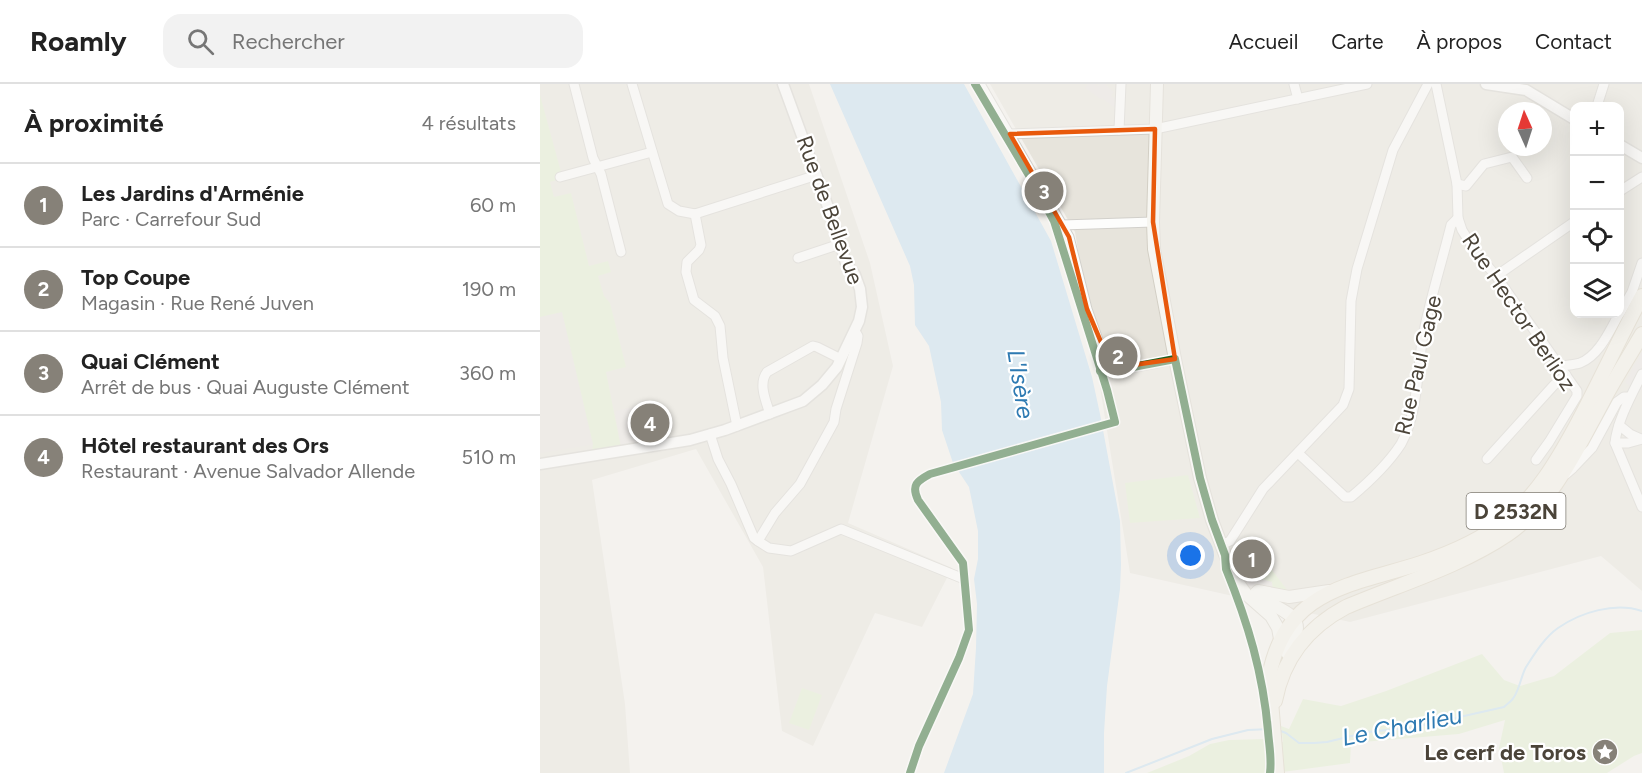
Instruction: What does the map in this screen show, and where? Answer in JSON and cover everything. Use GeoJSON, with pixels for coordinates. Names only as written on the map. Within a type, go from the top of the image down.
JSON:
{"type":"FeatureCollection","features":[{"type":"Feature","properties":{"kind":"main road"},"geometry":{"type":"LineString","coordinates":[[1157,84],[1154,249],[1200,478],[1212,520],[1233,576],[1246,594],[1271,616],[1280,639]]}},
{"type":"Feature","properties":{"kind":"main road","name":"D 2532N"},"geometry":{"type":"LineString","coordinates":[[1277,766],[1269,677],[1280,639],[1294,619],[1309,605],[1333,591],[1355,582],[1421,563],[1466,545],[1487,534],[1524,504],[1539,487],[1566,443],[1642,296]]}},
{"type":"Feature","properties":{"kind":"main road","name":"D 2532N"},"geometry":{"type":"LineString","coordinates":[[1274,721],[1276,691],[1283,671],[1293,653],[1311,631],[1332,615],[1486,548],[1510,533],[1526,519],[1559,479],[1642,334]]}},
{"type":"Feature","properties":{"kind":"main road"},"geometry":{"type":"LineString","coordinates":[[1223,550],[1243,580],[1253,590],[1266,601],[1291,614],[1294,619]]}},
{"type":"Feature","properties":{"kind":"main road"},"geometry":{"type":"LineString","coordinates":[[1253,590],[1288,597],[1333,591]]}},
{"type":"Feature","properties":{"kind":"main road","name":"D 2532N"},"geometry":{"type":"LineString","coordinates":[[1283,671],[1285,656],[1297,635],[1294,619]]}},
{"type":"Feature","properties":{"kind":"street"},"geometry":{"type":"LineString","coordinates":[[574,84],[621,252]]}},
{"type":"Feature","properties":{"kind":"street"},"geometry":{"type":"LineString","coordinates":[[632,84],[668,204],[679,211],[695,214],[818,175]]}},
{"type":"Feature","properties":{"kind":"street","name":"Rue de Bellevue"},"geometry":{"type":"LineString","coordinates":[[540,465],[690,440],[737,426],[803,401],[830,376],[841,359],[859,321],[862,307],[860,289],[855,275],[846,263],[818,175],[783,84]]}},
{"type":"Feature","properties":{"kind":"street"},"geometry":{"type":"LineString","coordinates":[[980,84],[1069,237],[1087,309],[1107,365],[1122,369],[1175,359]]}},
{"type":"Feature","properties":{"kind":"street"},"geometry":{"type":"LineString","coordinates":[[1119,130],[1121,84]]}},
{"type":"Feature","properties":{"kind":"street"},"geometry":{"type":"LineString","coordinates":[[1294,84],[1298,99]]}},
{"type":"Feature","properties":{"kind":"street"},"geometry":{"type":"LineString","coordinates":[[1010,134],[1155,129],[1367,84]]}},
{"type":"Feature","properties":{"kind":"street"},"geometry":{"type":"LineString","coordinates":[[1223,550],[1263,489],[1343,405],[1350,389],[1352,301],[1357,270],[1393,150],[1428,84]]}},
{"type":"Feature","properties":{"kind":"street","name":"Rue Hector Berlioz"},"geometry":{"type":"LineString","coordinates":[[1436,84],[1457,184],[1458,218],[1462,230],[1475,252],[1496,276],[1577,391],[1578,396],[1536,460]]}},
{"type":"Feature","properties":{"kind":"street"},"geometry":{"type":"LineString","coordinates":[[1486,84],[1526,90],[1570,116]]}},
{"type":"Feature","properties":{"kind":"street"},"geometry":{"type":"LineString","coordinates":[[1598,102],[1604,84]]}},
{"type":"Feature","properties":{"kind":"street"},"geometry":{"type":"LineString","coordinates":[[1624,147],[1642,158]]}},
{"type":"Feature","properties":{"kind":"street"},"geometry":{"type":"LineString","coordinates":[[560,177],[652,152]]}},
{"type":"Feature","properties":{"kind":"street"},"geometry":{"type":"LineString","coordinates":[[1457,184],[1466,186],[1484,164],[1512,157],[1527,178]]}},
{"type":"Feature","properties":{"kind":"street"},"geometry":{"type":"LineString","coordinates":[[1624,189],[1642,177]]}},
{"type":"Feature","properties":{"kind":"street"},"geometry":{"type":"LineString","coordinates":[[695,214],[700,248],[687,262],[686,272],[694,300],[715,316],[720,326],[723,358],[737,426]]}},
{"type":"Feature","properties":{"kind":"street","name":"Rue Paul Gage"},"geometry":{"type":"LineString","coordinates":[[1298,453],[1345,497],[1352,497],[1372,479],[1401,444],[1413,410],[1424,333],[1451,225],[1458,218]]}},
{"type":"Feature","properties":{"kind":"street"},"geometry":{"type":"LineString","coordinates":[[1062,225],[1153,222]]}},
{"type":"Feature","properties":{"kind":"street"},"geometry":{"type":"LineString","coordinates":[[1496,276],[1570,225]]}},
{"type":"Feature","properties":{"kind":"street"},"geometry":{"type":"LineString","coordinates":[[798,258],[840,244]]}},
{"type":"Feature","properties":{"kind":"street"},"geometry":{"type":"LineString","coordinates":[[1624,305],[1632,291],[1642,263]]}},
{"type":"Feature","properties":{"kind":"street"},"geometry":{"type":"LineString","coordinates":[[1560,366],[1579,363],[1589,358],[1599,347],[1616,318]]}},
{"type":"Feature","properties":{"kind":"street"},"geometry":{"type":"LineString","coordinates":[[758,541],[775,513],[800,484],[834,422],[857,343],[858,336],[855,331]]}},
{"type":"Feature","properties":{"kind":"street"},"geometry":{"type":"LineString","coordinates":[[770,414],[762,384],[767,372],[813,346],[841,359]]}},
{"type":"Feature","properties":{"kind":"street"},"geometry":{"type":"LineString","coordinates":[[1642,374],[1631,395],[1616,434],[1615,443],[1642,507]]}},
{"type":"Feature","properties":{"kind":"street"},"geometry":{"type":"LineString","coordinates":[[1487,459],[1554,385],[1566,375]]}},
{"type":"Feature","properties":{"kind":"street"},"geometry":{"type":"LineString","coordinates":[[1559,479],[1592,448],[1617,402],[1631,395]]}},
{"type":"Feature","properties":{"kind":"street"},"geometry":{"type":"LineString","coordinates":[[1620,425],[1630,434],[1642,439]]}},
{"type":"Feature","properties":{"kind":"street"},"geometry":{"type":"LineString","coordinates":[[710,434],[718,459],[754,538],[769,548],[791,551],[841,529],[964,579]]}},
{"type":"Feature","properties":{"kind":"street"},"geometry":{"type":"LineString","coordinates":[[1615,443],[1628,443],[1642,439]]}},
{"type":"Feature","properties":{"kind":"highlighted area"},"geometry":{"type":"Polygon","coordinates":[[[1155,129],[1153,222],[1175,359],[1112,368],[1087,309],[1069,237],[1010,134],[1155,129]]]}},
{"type":"Feature","properties":{"kind":"shaded area"},"geometry":{"type":"Polygon","coordinates":[[[540,84],[809,84],[870,263],[893,366],[848,523],[952,568],[922,627],[875,613],[813,746],[782,731],[763,567],[696,449],[592,480],[625,704],[630,773],[540,773],[540,84]]]}},
{"type":"Feature","properties":{"kind":"shaded area"},"geometry":{"type":"Polygon","coordinates":[[[990,84],[1642,84],[1642,591],[1601,556],[1350,622],[1130,573],[1075,232],[990,84]]]}},
{"type":"Feature","properties":{"kind":"shaded area"},"geometry":{"type":"Polygon","coordinates":[[[1088,84],[1098,86],[1105,84],[1114,92],[1111,96],[1116,99],[1115,108],[1085,88],[1088,84]]]}},
{"type":"Feature","properties":{"kind":"shaded area"},"geometry":{"type":"Polygon","coordinates":[[[562,311],[593,444],[540,453],[540,317],[562,311]]]}},
{"type":"Feature","properties":{"kind":"shaded area"},"geometry":{"type":"Polygon","coordinates":[[[1642,351],[1642,389],[1640,392],[1625,383],[1642,351]]]}},
{"type":"Feature","properties":{"kind":"shaded area"},"geometry":{"type":"Polygon","coordinates":[[[638,406],[645,440],[621,445],[615,411],[638,406]]]}},
{"type":"Feature","properties":{"kind":"shaded area"},"geometry":{"type":"Polygon","coordinates":[[[1238,553],[1252,575],[1272,582],[1271,595],[1253,590],[1243,580],[1228,560],[1238,553]]]}},
{"type":"Feature","properties":{"kind":"green space"},"geometry":{"type":"Polygon","coordinates":[[[540,95],[561,172],[557,180],[550,182],[554,197],[571,193],[589,266],[608,261],[611,272],[598,276],[604,296],[610,303],[626,367],[606,372],[621,448],[592,452],[593,444],[562,312],[540,317],[540,95]]]}},
{"type":"Feature","properties":{"kind":"green space"},"geometry":{"type":"Polygon","coordinates":[[[1188,475],[1200,518],[1130,523],[1125,483],[1188,475]]]}},
{"type":"Feature","properties":{"kind":"green space"},"geometry":{"type":"Polygon","coordinates":[[[1248,536],[1288,591],[1273,590],[1272,582],[1253,575],[1245,567],[1236,549],[1248,536]]]}},
{"type":"Feature","properties":{"kind":"green space"},"geometry":{"type":"Polygon","coordinates":[[[1642,630],[1642,753],[1607,773],[1504,773],[1499,748],[1505,720],[1459,734],[1351,743],[1350,763],[1275,773],[1147,773],[1189,756],[1210,744],[1229,740],[1264,739],[1283,742],[1281,726],[1289,729],[1303,699],[1341,706],[1482,654],[1504,680],[1520,686],[1554,676],[1610,633],[1642,630]]]}},
{"type":"Feature","properties":{"kind":"green space"},"geometry":{"type":"Polygon","coordinates":[[[802,688],[822,695],[809,730],[789,723],[802,688]]]}},
{"type":"Feature","properties":{"kind":"water","name":"L'Isère"},"geometry":{"type":"Polygon","coordinates":[[[830,84],[964,84],[1051,241],[1092,377],[1120,521],[1120,589],[1107,686],[1104,773],[944,773],[973,694],[977,604],[974,579],[978,559],[978,531],[969,487],[953,463],[942,430],[941,402],[929,346],[915,325],[914,285],[910,266],[830,84]]]}},
{"type":"Feature","properties":{"kind":"waterway","name":"Le Charlieu"},"geometry":{"type":"LineString","coordinates":[[1278,730],[1299,743],[1327,742],[1368,732],[1415,727],[1504,707],[1516,693],[1524,671],[1533,656],[1558,628],[1577,617],[1598,610],[1632,608],[1642,611]]}},
{"type":"Feature","properties":{"kind":"waterway","name":"Le Charlieu"},"geometry":{"type":"LineString","coordinates":[[1126,773],[1212,739],[1248,730],[1270,729]]}},
{"type":"Feature","properties":{"kind":"cycle path"},"geometry":{"type":"LineString","coordinates":[[910,773],[919,746],[959,658],[969,630],[963,563],[918,500],[915,491],[916,484],[930,474],[1115,422],[1054,221],[975,84]]}},
{"type":"Feature","properties":{"kind":"cycle path"},"geometry":{"type":"LineString","coordinates":[[1100,371],[1175,359],[1200,478],[1225,555],[1226,569],[1248,629],[1258,668],[1266,710],[1271,757],[1270,773]]}},
{"type":"Feature","properties":{"kind":"place","name":"Quai Clément"},"geometry":{"type":"Point","coordinates":[1044,191]}},
{"type":"Feature","properties":{"kind":"place","name":"Top Coupe"},"geometry":{"type":"Point","coordinates":[1118,356]}},
{"type":"Feature","properties":{"kind":"place","name":"Hôtel restaurant des Ors"},"geometry":{"type":"Point","coordinates":[650,423]}},
{"type":"Feature","properties":{"kind":"place","name":"Les Jardins d'Arménie"},"geometry":{"type":"Point","coordinates":[1252,559]}},
{"type":"Feature","properties":{"kind":"place","name":"Le cerf de Toros"},"geometry":{"type":"Point","coordinates":[1605,752]}}]}
